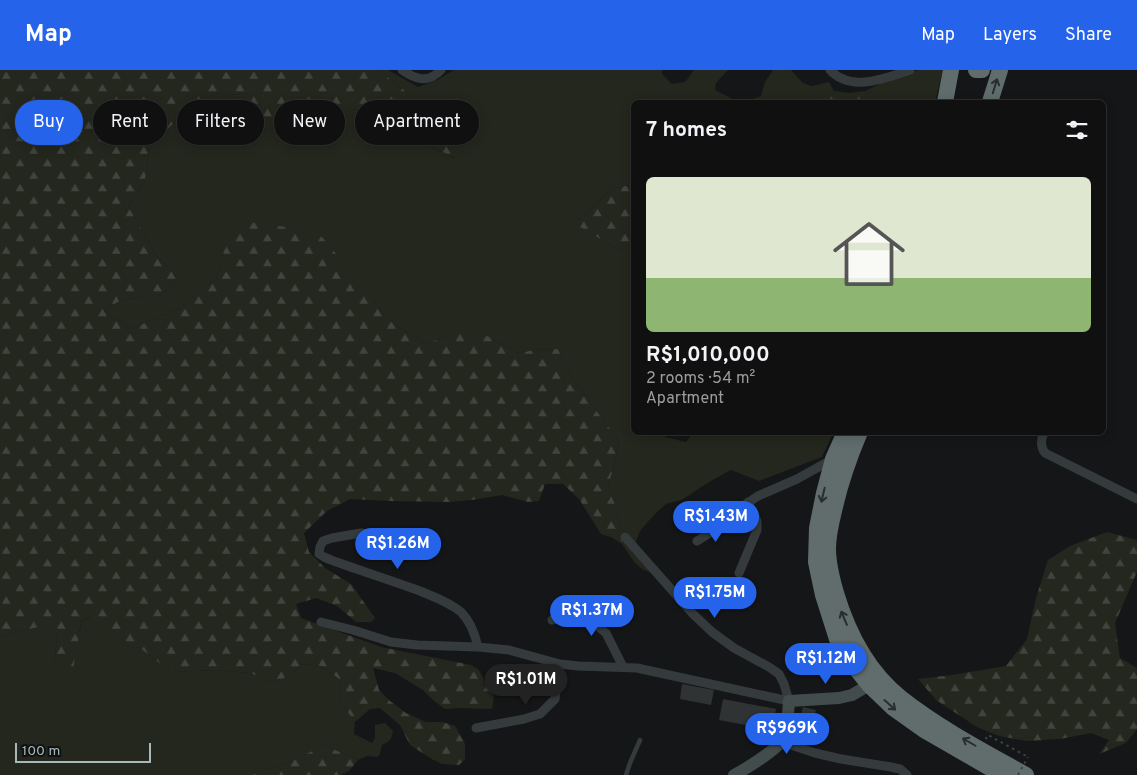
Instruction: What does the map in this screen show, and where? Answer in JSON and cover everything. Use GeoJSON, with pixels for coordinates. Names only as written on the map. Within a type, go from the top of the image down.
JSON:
{"type":"FeatureCollection","features":[{"type":"Feature","properties":{"kind":"highway"},"geometry":{"type":"LineString","coordinates":[[945,100],[951,70]]}},
{"type":"Feature","properties":{"kind":"highway"},"geometry":{"type":"LineString","coordinates":[[976,70],[982,70]]}},
{"type":"Feature","properties":{"kind":"highway"},"geometry":{"type":"LineString","coordinates":[[991,100],[1000,70]]}},
{"type":"Feature","properties":{"kind":"highway"},"geometry":{"type":"LineString","coordinates":[[844,435],[833,459],[824,493],[817,528],[816,562],[823,596],[838,639],[853,665],[869,685],[893,708],[924,730],[1002,775]]}},
{"type":"Feature","properties":{"kind":"highway"},"geometry":{"type":"LineString","coordinates":[[859,435],[840,485],[831,522],[828,548],[831,577],[842,616],[860,652],[878,676],[899,697],[933,721],[1026,775]]}},
{"type":"Feature","properties":{"kind":"street"},"geometry":{"type":"LineString","coordinates":[[402,70],[417,79],[427,78],[441,70]]}},
{"type":"Feature","properties":{"kind":"street"},"geometry":{"type":"LineString","coordinates":[[830,70],[844,80],[867,82],[910,70]]}},
{"type":"Feature","properties":{"kind":"street"},"geometry":{"type":"LineString","coordinates":[[1043,435],[1042,445],[1045,453],[1137,499]]}},
{"type":"Feature","properties":{"kind":"street"},"geometry":{"type":"LineString","coordinates":[[697,541],[721,526],[748,502],[797,479],[833,459]]}},
{"type":"Feature","properties":{"kind":"street"},"geometry":{"type":"LineString","coordinates":[[739,573],[757,530],[757,521],[748,502]]}},
{"type":"Feature","properties":{"kind":"street"},"geometry":{"type":"LineString","coordinates":[[397,539],[361,533],[332,538],[324,542],[320,547],[320,554],[331,560],[451,604],[470,622],[476,635],[478,647]]}},
{"type":"Feature","properties":{"kind":"street"},"geometry":{"type":"LineString","coordinates":[[625,537],[712,632],[734,648],[769,667],[778,674],[784,684],[789,701],[782,742],[736,774]]}},
{"type":"Feature","properties":{"kind":"street"},"geometry":{"type":"LineString","coordinates":[[552,620],[577,616],[591,621],[606,633],[623,667]]}},
{"type":"Feature","properties":{"kind":"street"},"geometry":{"type":"LineString","coordinates":[[320,622],[390,642],[509,650],[560,664],[637,668],[789,701],[840,698],[852,695],[869,685]]}},
{"type":"Feature","properties":{"kind":"street"},"geometry":{"type":"LineString","coordinates":[[476,728],[540,714],[555,699],[560,664]]}},
{"type":"Feature","properties":{"kind":"street"},"geometry":{"type":"LineString","coordinates":[[782,742],[841,759],[900,769],[907,775]]}},
{"type":"Feature","properties":{"kind":"lane"},"geometry":{"type":"LineString","coordinates":[[626,775],[640,740]]}},
{"type":"Feature","properties":{"kind":"path"},"geometry":{"type":"LineString","coordinates":[[1018,775],[1028,757]]}},
{"type":"Feature","properties":{"kind":"green space"},"geometry":{"type":"Polygon","coordinates":[[[0,70],[379,70],[404,90],[410,100],[355,100],[355,109],[345,110],[345,100],[274,100],[274,128],[264,131],[264,100],[251,100],[251,95],[219,94],[194,100],[177,100],[177,119],[167,129],[167,100],[93,100],[93,145],[149,145],[145,180],[128,206],[156,255],[179,279],[162,294],[121,300],[104,311],[131,329],[180,308],[216,279],[224,251],[242,221],[293,228],[322,237],[363,286],[388,320],[425,344],[448,336],[459,326],[492,338],[519,354],[532,350],[558,349],[571,377],[619,441],[608,486],[617,510],[619,525],[646,562],[649,572],[635,563],[622,544],[611,537],[601,534],[579,499],[563,484],[545,484],[539,501],[528,502],[502,495],[449,502],[350,499],[327,511],[304,533],[309,552],[325,568],[351,584],[375,618],[371,622],[356,622],[337,606],[316,598],[296,604],[301,618],[381,647],[471,665],[478,669],[494,696],[492,709],[445,709],[423,690],[395,673],[373,668],[379,690],[406,713],[426,722],[442,722],[455,726],[465,744],[465,759],[459,765],[442,764],[410,745],[400,725],[380,708],[370,709],[355,722],[341,703],[339,679],[322,666],[302,664],[290,676],[273,682],[250,673],[215,670],[171,672],[140,648],[130,646],[100,631],[90,617],[81,622],[72,676],[54,667],[57,637],[54,628],[38,627],[0,637],[0,70]]]}},
{"type":"Feature","properties":{"kind":"green space"},"geometry":{"type":"Polygon","coordinates":[[[379,70],[388,70],[418,87],[437,80],[454,70],[662,70],[662,74],[672,84],[685,82],[694,70],[728,70],[716,83],[715,90],[734,100],[631,100],[631,185],[611,189],[584,217],[571,221],[631,256],[631,435],[666,435],[665,437],[686,442],[691,435],[832,435],[822,457],[759,481],[731,470],[682,500],[666,504],[640,531],[634,547],[619,525],[617,510],[608,486],[619,441],[571,377],[558,349],[532,350],[519,354],[492,338],[448,336],[425,344],[388,320],[363,286],[224,251],[216,279],[180,308],[131,329],[104,311],[121,300],[162,294],[179,279],[156,255],[128,206],[145,180],[149,145],[167,145],[167,129],[177,119],[177,145],[264,145],[264,131],[274,128],[274,145],[345,145],[345,110],[355,109],[355,145],[426,145],[455,158],[454,145],[479,145],[479,100],[410,100],[404,90],[379,70]]]}},
{"type":"Feature","properties":{"kind":"green space"},"geometry":{"type":"Polygon","coordinates":[[[773,70],[791,70],[803,83],[812,86],[829,82],[834,91],[819,100],[750,100],[761,96],[765,82],[773,70]]]}},
{"type":"Feature","properties":{"kind":"green space"},"geometry":{"type":"Polygon","coordinates":[[[919,70],[943,70],[936,100],[879,100],[883,96],[865,91],[884,82],[919,70]]]}},
{"type":"Feature","properties":{"kind":"green space"},"geometry":{"type":"Polygon","coordinates":[[[834,91],[849,93],[865,91],[883,96],[879,100],[819,100],[834,91]]]}},
{"type":"Feature","properties":{"kind":"green space"},"geometry":{"type":"Polygon","coordinates":[[[219,94],[252,95],[252,100],[194,100],[219,94]]]}},
{"type":"Feature","properties":{"kind":"green space"},"geometry":{"type":"Polygon","coordinates":[[[427,145],[455,145],[456,158],[427,145]]]}},
{"type":"Feature","properties":{"kind":"green space"},"geometry":{"type":"Polygon","coordinates":[[[631,185],[631,256],[570,221],[584,217],[611,189],[631,185]]]}},
{"type":"Feature","properties":{"kind":"green space"},"geometry":{"type":"Polygon","coordinates":[[[1107,532],[1137,540],[1137,572],[1115,623],[1120,658],[1137,668],[1137,729],[1126,743],[1099,754],[1109,740],[1091,733],[1060,739],[1027,741],[999,736],[977,727],[936,700],[918,679],[1006,666],[1027,639],[1036,598],[1048,560],[1070,546],[1107,532]]]}},
{"type":"Feature","properties":{"kind":"green space"},"geometry":{"type":"Polygon","coordinates":[[[91,617],[130,646],[140,648],[171,672],[215,670],[250,673],[273,682],[290,676],[302,664],[322,666],[339,679],[341,703],[355,722],[354,734],[372,743],[375,738],[375,725],[385,723],[393,731],[392,736],[382,745],[380,754],[377,757],[367,756],[358,760],[324,745],[296,759],[252,775],[0,775],[0,637],[38,627],[54,627],[57,637],[54,667],[80,631],[81,622],[91,617]]]}},
{"type":"Feature","properties":{"kind":"green space"},"geometry":{"type":"Polygon","coordinates":[[[324,745],[358,760],[349,771],[341,775],[252,775],[296,759],[324,745]]]}},
{"type":"Feature","properties":{"kind":"building"},"geometry":{"type":"Polygon","coordinates":[[[682,684],[714,690],[711,705],[680,699],[682,684]]]}},
{"type":"Feature","properties":{"kind":"building"},"geometry":{"type":"Polygon","coordinates":[[[723,699],[776,709],[772,730],[719,720],[723,699]]]}},
{"type":"Feature","properties":{"kind":"building"},"geometry":{"type":"Polygon","coordinates":[[[803,707],[816,710],[809,737],[796,734],[803,707]]]}}]}
